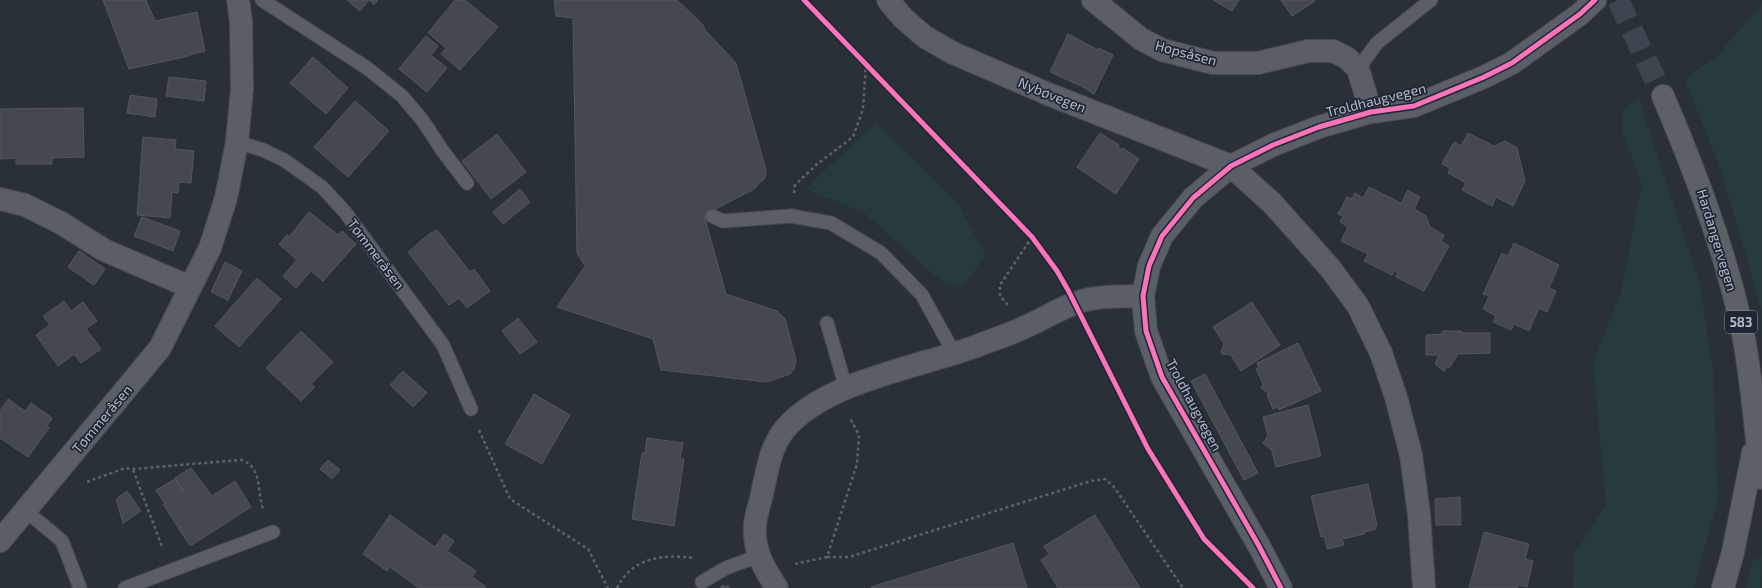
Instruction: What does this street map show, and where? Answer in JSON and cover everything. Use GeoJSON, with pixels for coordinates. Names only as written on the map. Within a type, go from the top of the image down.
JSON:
{"type":"FeatureCollection","features":[{"type":"Feature","properties":{"kind":"main road","name":"Hardangervegen"},"geometry":{"type":"LineString","coordinates":[[1663,96],[1695,171],[1722,248],[1741,320],[1750,374],[1756,438],[1762,478]]}},
{"type":"Feature","properties":{"kind":"main road","name":"Hardangervegen"},"geometry":{"type":"LineString","coordinates":[[1723,588],[1733,552],[1756,438]]}},
{"type":"Feature","properties":{"kind":"street","name":"Tømmeråsen"},"geometry":{"type":"LineString","coordinates":[[0,541],[160,348],[210,248],[226,198],[237,142],[242,89],[241,21],[238,0]]}},
{"type":"Feature","properties":{"kind":"street","name":"Nybøvegen"},"geometry":{"type":"LineString","coordinates":[[888,0],[903,18],[925,37],[953,53],[1048,94],[1231,166]]}},
{"type":"Feature","properties":{"kind":"street","name":"Hopsåsen"},"geometry":{"type":"LineString","coordinates":[[1093,0],[1141,40],[1162,50],[1213,63],[1258,63],[1308,52],[1333,51],[1347,58],[1358,69]]}},
{"type":"Feature","properties":{"kind":"street","name":"Troldhaugvegen"},"geometry":{"type":"LineString","coordinates":[[1281,588],[1162,377],[1146,331],[1143,296],[1149,266],[1162,236],[1193,198],[1231,166],[1273,145],[1312,130],[1371,112],[1414,106],[1512,63],[1580,14],[1595,0]]}},
{"type":"Feature","properties":{"kind":"street"},"geometry":{"type":"LineString","coordinates":[[1358,69],[1371,112]]}},
{"type":"Feature","properties":{"kind":"street"},"geometry":{"type":"LineString","coordinates":[[1231,166],[1272,203],[1330,268],[1358,306],[1380,352],[1396,397],[1411,455],[1419,514],[1424,588]]}},
{"type":"Feature","properties":{"kind":"street"},"geometry":{"type":"LineString","coordinates":[[0,199],[25,205],[61,223],[104,250],[190,287]]}},
{"type":"Feature","properties":{"kind":"street"},"geometry":{"type":"LineString","coordinates":[[776,588],[758,556],[755,540],[755,523],[769,462],[777,443],[785,429],[810,407],[846,388],[954,353],[1025,327],[1061,309],[1088,300],[1112,296],[1143,296]]}},
{"type":"Feature","properties":{"kind":"lane"},"geometry":{"type":"LineString","coordinates":[[262,0],[367,68],[402,96],[424,121],[442,150],[467,183]]}},
{"type":"Feature","properties":{"kind":"lane"},"geometry":{"type":"LineString","coordinates":[[1358,69],[1377,43],[1431,0]]}},
{"type":"Feature","properties":{"kind":"lane","name":"Tømmeråsen"},"geometry":{"type":"LineString","coordinates":[[237,142],[263,150],[284,160],[322,187],[345,212],[443,345],[472,409]]}},
{"type":"Feature","properties":{"kind":"lane"},"geometry":{"type":"LineString","coordinates":[[712,216],[723,221],[791,216],[831,223],[881,254],[922,295],[954,353]]}},
{"type":"Feature","properties":{"kind":"lane"},"geometry":{"type":"LineString","coordinates":[[827,323],[846,388]]}},
{"type":"Feature","properties":{"kind":"lane"},"geometry":{"type":"LineString","coordinates":[[26,511],[62,541],[80,588]]}},
{"type":"Feature","properties":{"kind":"lane"},"geometry":{"type":"LineString","coordinates":[[125,588],[273,532]]}},
{"type":"Feature","properties":{"kind":"lane"},"geometry":{"type":"LineString","coordinates":[[702,582],[726,568],[758,556]]}},
{"type":"Feature","properties":{"kind":"path"},"geometry":{"type":"LineString","coordinates":[[861,58],[872,69]]}},
{"type":"Feature","properties":{"kind":"path"},"geometry":{"type":"LineString","coordinates":[[791,216],[795,185],[817,164],[853,137],[863,109],[866,63]]}},
{"type":"Feature","properties":{"kind":"path"},"geometry":{"type":"LineString","coordinates":[[1027,232],[1036,243]]}},
{"type":"Feature","properties":{"kind":"path"},"geometry":{"type":"LineString","coordinates":[[1025,327],[1018,315],[1000,296],[1000,286],[1032,238]]}},
{"type":"Feature","properties":{"kind":"path"},"geometry":{"type":"LineString","coordinates":[[472,409],[490,457],[510,499],[559,532],[588,549],[608,588]]}},
{"type":"Feature","properties":{"kind":"path"},"geometry":{"type":"LineString","coordinates":[[828,557],[857,464],[859,435],[850,417]]}},
{"type":"Feature","properties":{"kind":"path"},"geometry":{"type":"LineString","coordinates":[[84,483],[125,468],[133,469],[241,460],[249,463],[257,474],[261,505],[273,532]]}},
{"type":"Feature","properties":{"kind":"path"},"geometry":{"type":"LineString","coordinates":[[133,469],[160,541]]}},
{"type":"Feature","properties":{"kind":"path"},"geometry":{"type":"LineString","coordinates":[[791,566],[828,557],[849,557],[1091,481],[1105,479],[1114,487],[1183,588]]}},
{"type":"Feature","properties":{"kind":"path"},"geometry":{"type":"LineString","coordinates":[[617,588],[634,567],[653,559]]}},
{"type":"Feature","properties":{"kind":"green space"},"geometry":{"type":"Polygon","coordinates":[[[1762,4],[1762,311],[1721,171],[1685,79],[1718,55],[1762,4]]]}},
{"type":"Feature","properties":{"kind":"green space"},"geometry":{"type":"Polygon","coordinates":[[[1639,99],[1700,284],[1713,371],[1718,499],[1694,588],[1573,588],[1574,554],[1606,505],[1593,363],[1621,292],[1642,184],[1623,134],[1622,110],[1639,99]]]}},
{"type":"Feature","properties":{"kind":"green space"},"geometry":{"type":"Polygon","coordinates":[[[876,123],[958,203],[986,256],[961,287],[941,281],[863,212],[805,189],[876,123]]]}},
{"type":"Feature","properties":{"kind":"green space"},"geometry":{"type":"Polygon","coordinates":[[[1762,557],[1760,588],[1746,588],[1753,560],[1762,557]]]}},
{"type":"Feature","properties":{"kind":"building"},"geometry":{"type":"Polygon","coordinates":[[[103,0],[146,0],[155,21],[197,12],[205,51],[129,69],[103,0]]]}},
{"type":"Feature","properties":{"kind":"building"},"geometry":{"type":"Polygon","coordinates":[[[347,0],[369,0],[360,11],[347,0]]]}},
{"type":"Feature","properties":{"kind":"building"},"geometry":{"type":"Polygon","coordinates":[[[369,0],[378,0],[374,5],[369,0]]]}},
{"type":"Feature","properties":{"kind":"building"},"geometry":{"type":"Polygon","coordinates":[[[455,0],[465,0],[498,27],[460,70],[441,54],[446,48],[428,33],[455,0]]]}},
{"type":"Feature","properties":{"kind":"building"},"geometry":{"type":"Polygon","coordinates":[[[554,0],[677,0],[703,25],[705,30],[736,63],[766,170],[765,178],[754,189],[704,215],[726,294],[777,311],[785,319],[796,360],[794,369],[790,374],[767,382],[661,370],[653,339],[557,307],[585,266],[577,253],[573,18],[556,16],[554,0]]]}},
{"type":"Feature","properties":{"kind":"building"},"geometry":{"type":"Polygon","coordinates":[[[1213,0],[1239,0],[1232,11],[1213,0]]]}},
{"type":"Feature","properties":{"kind":"building"},"geometry":{"type":"Polygon","coordinates":[[[1281,0],[1314,0],[1315,1],[1292,16],[1281,0]]]}},
{"type":"Feature","properties":{"kind":"building"},"geometry":{"type":"Polygon","coordinates":[[[1068,34],[1098,50],[1099,48],[1113,55],[1094,94],[1081,86],[1050,72],[1068,34]]]}},
{"type":"Feature","properties":{"kind":"building"},"geometry":{"type":"Polygon","coordinates":[[[426,36],[438,46],[431,55],[447,68],[427,92],[399,69],[426,36]]]}},
{"type":"Feature","properties":{"kind":"building"},"geometry":{"type":"Polygon","coordinates":[[[313,57],[348,88],[326,114],[290,83],[313,57]]]}},
{"type":"Feature","properties":{"kind":"building"},"geometry":{"type":"Polygon","coordinates":[[[169,77],[206,81],[204,101],[166,96],[169,77]]]}},
{"type":"Feature","properties":{"kind":"building"},"geometry":{"type":"Polygon","coordinates":[[[130,95],[157,99],[155,117],[127,113],[130,95]]]}},
{"type":"Feature","properties":{"kind":"building"},"geometry":{"type":"Polygon","coordinates":[[[355,101],[389,131],[348,177],[314,147],[355,101]]]}},
{"type":"Feature","properties":{"kind":"building"},"geometry":{"type":"Polygon","coordinates":[[[83,108],[84,157],[52,158],[52,164],[16,164],[16,158],[0,159],[0,109],[83,108]]]}},
{"type":"Feature","properties":{"kind":"building"},"geometry":{"type":"Polygon","coordinates":[[[1100,133],[1119,145],[1118,147],[1123,150],[1123,148],[1139,159],[1116,194],[1077,167],[1100,133]]]}},
{"type":"Feature","properties":{"kind":"building"},"geometry":{"type":"Polygon","coordinates":[[[1468,133],[1494,146],[1505,141],[1517,148],[1525,181],[1513,206],[1496,197],[1492,206],[1462,190],[1466,183],[1448,173],[1450,168],[1442,164],[1454,142],[1461,146],[1468,133]]]}},
{"type":"Feature","properties":{"kind":"building"},"geometry":{"type":"Polygon","coordinates":[[[497,134],[526,172],[491,199],[462,161],[497,134]]]}},
{"type":"Feature","properties":{"kind":"building"},"geometry":{"type":"Polygon","coordinates":[[[143,137],[176,140],[175,149],[194,151],[191,183],[179,182],[178,193],[172,192],[170,218],[137,215],[143,137]]]}},
{"type":"Feature","properties":{"kind":"building"},"geometry":{"type":"Polygon","coordinates":[[[1369,187],[1401,203],[1408,190],[1420,197],[1414,209],[1426,216],[1430,227],[1444,235],[1441,241],[1449,246],[1424,291],[1396,277],[1398,273],[1394,271],[1392,275],[1364,261],[1368,254],[1341,241],[1348,227],[1340,222],[1343,216],[1338,214],[1347,197],[1352,199],[1355,193],[1363,198],[1369,187]]]}},
{"type":"Feature","properties":{"kind":"building"},"geometry":{"type":"Polygon","coordinates":[[[520,189],[530,202],[503,224],[493,212],[520,189]]]}},
{"type":"Feature","properties":{"kind":"building"},"geometry":{"type":"Polygon","coordinates":[[[309,212],[338,235],[342,231],[356,244],[323,281],[311,271],[296,288],[283,276],[297,260],[279,244],[287,235],[289,237],[309,212]]]}},
{"type":"Feature","properties":{"kind":"building"},"geometry":{"type":"Polygon","coordinates":[[[142,217],[180,231],[173,251],[134,236],[142,217]]]}},
{"type":"Feature","properties":{"kind":"building"},"geometry":{"type":"Polygon","coordinates":[[[437,230],[470,272],[474,269],[490,291],[467,308],[459,298],[449,305],[408,252],[429,234],[437,230]]]}},
{"type":"Feature","properties":{"kind":"building"},"geometry":{"type":"Polygon","coordinates":[[[1514,243],[1559,265],[1549,288],[1556,291],[1547,312],[1539,308],[1529,331],[1514,324],[1511,330],[1493,322],[1496,316],[1483,309],[1489,296],[1483,294],[1502,253],[1508,256],[1514,243]]]}},
{"type":"Feature","properties":{"kind":"building"},"geometry":{"type":"Polygon","coordinates":[[[79,251],[105,269],[94,285],[68,267],[79,251]]]}},
{"type":"Feature","properties":{"kind":"building"},"geometry":{"type":"Polygon","coordinates":[[[225,262],[242,271],[228,300],[211,292],[225,262]]]}},
{"type":"Feature","properties":{"kind":"building"},"geometry":{"type":"Polygon","coordinates":[[[257,278],[281,299],[239,347],[215,326],[257,278]]]}},
{"type":"Feature","properties":{"kind":"building"},"geometry":{"type":"Polygon","coordinates":[[[64,301],[71,311],[83,302],[97,321],[86,329],[101,349],[81,363],[74,354],[58,366],[36,335],[50,325],[43,316],[64,301]]]}},
{"type":"Feature","properties":{"kind":"building"},"geometry":{"type":"Polygon","coordinates":[[[1252,302],[1280,345],[1241,371],[1231,355],[1222,354],[1221,352],[1224,344],[1213,327],[1252,302]]]}},
{"type":"Feature","properties":{"kind":"building"},"geometry":{"type":"Polygon","coordinates":[[[518,318],[537,342],[520,354],[502,331],[518,318]]]}},
{"type":"Feature","properties":{"kind":"building"},"geometry":{"type":"Polygon","coordinates":[[[301,331],[333,362],[311,384],[315,387],[301,401],[266,368],[301,331]]]}},
{"type":"Feature","properties":{"kind":"building"},"geometry":{"type":"Polygon","coordinates":[[[1443,331],[1490,333],[1490,353],[1458,354],[1449,368],[1447,367],[1444,371],[1435,364],[1439,355],[1426,355],[1426,335],[1443,334],[1443,331]]]}},
{"type":"Feature","properties":{"kind":"building"},"geometry":{"type":"Polygon","coordinates":[[[1298,343],[1321,391],[1279,410],[1277,407],[1273,409],[1267,395],[1271,393],[1268,393],[1261,388],[1263,384],[1256,369],[1259,367],[1257,363],[1298,343]]]}},
{"type":"Feature","properties":{"kind":"building"},"geometry":{"type":"Polygon","coordinates":[[[403,371],[427,393],[413,407],[390,385],[403,371]]]}},
{"type":"Feature","properties":{"kind":"building"},"geometry":{"type":"Polygon","coordinates":[[[1205,374],[1258,473],[1244,480],[1191,381],[1205,374]]]}},
{"type":"Feature","properties":{"kind":"building"},"geometry":{"type":"Polygon","coordinates":[[[534,394],[570,415],[542,464],[505,444],[534,394]]]}},
{"type":"Feature","properties":{"kind":"building"},"geometry":{"type":"Polygon","coordinates":[[[8,399],[25,411],[31,403],[52,418],[47,426],[49,428],[28,457],[0,438],[0,411],[8,399]]]}},
{"type":"Feature","properties":{"kind":"building"},"geometry":{"type":"Polygon","coordinates":[[[1308,405],[1321,456],[1276,467],[1271,448],[1270,449],[1263,443],[1268,436],[1263,417],[1308,405]]]}},
{"type":"Feature","properties":{"kind":"building"},"geometry":{"type":"Polygon","coordinates":[[[647,438],[683,443],[680,459],[684,459],[674,526],[632,519],[642,453],[645,453],[647,438]]]}},
{"type":"Feature","properties":{"kind":"building"},"geometry":{"type":"Polygon","coordinates":[[[328,460],[340,470],[332,479],[320,469],[328,460]]]}},
{"type":"Feature","properties":{"kind":"building"},"geometry":{"type":"Polygon","coordinates":[[[191,468],[212,496],[235,481],[251,507],[190,546],[163,504],[166,502],[163,501],[156,490],[175,479],[185,494],[175,478],[191,468]]]}},
{"type":"Feature","properties":{"kind":"building"},"geometry":{"type":"Polygon","coordinates":[[[1368,484],[1377,525],[1376,529],[1364,532],[1364,534],[1342,539],[1344,545],[1327,549],[1324,536],[1321,537],[1311,496],[1368,484]]]}},
{"type":"Feature","properties":{"kind":"building"},"geometry":{"type":"Polygon","coordinates":[[[127,491],[141,511],[123,523],[116,499],[127,491]]]}},
{"type":"Feature","properties":{"kind":"building"},"geometry":{"type":"Polygon","coordinates":[[[1460,497],[1461,525],[1436,525],[1435,499],[1460,497]]]}},
{"type":"Feature","properties":{"kind":"building"},"geometry":{"type":"Polygon","coordinates":[[[390,515],[435,547],[444,534],[454,541],[447,551],[476,571],[472,577],[486,587],[419,588],[390,567],[387,571],[363,554],[390,515]]]}},
{"type":"Feature","properties":{"kind":"building"},"geometry":{"type":"Polygon","coordinates":[[[1095,515],[1140,588],[1058,588],[1041,560],[1049,554],[1044,546],[1095,515]]]}},
{"type":"Feature","properties":{"kind":"building"},"geometry":{"type":"Polygon","coordinates":[[[1484,532],[1529,544],[1525,559],[1533,561],[1527,587],[1518,585],[1517,588],[1469,588],[1484,532]]]}},
{"type":"Feature","properties":{"kind":"building"},"geometry":{"type":"Polygon","coordinates":[[[1013,543],[1027,588],[871,588],[871,587],[1013,543]]]}},
{"type":"Feature","properties":{"kind":"building"},"geometry":{"type":"Polygon","coordinates":[[[723,585],[725,587],[728,585],[730,588],[720,588],[723,585]]]}},
{"type":"Feature","properties":{"kind":"tunnel"},"geometry":{"type":"LineString","coordinates":[[1618,0],[1663,96]]}},
{"type":"Feature","properties":{"kind":"cycle path"},"geometry":{"type":"LineString","coordinates":[[804,0],[1032,237],[1057,271],[1068,290],[1148,449],[1204,539],[1253,588]]}},
{"type":"Feature","properties":{"kind":"cycle path"},"geometry":{"type":"LineString","coordinates":[[1281,588],[1259,546],[1162,377],[1146,331],[1143,296],[1149,266],[1162,236],[1193,198],[1231,166],[1273,145],[1319,127],[1371,112],[1414,106],[1484,77],[1512,63],[1580,14],[1595,0]]}}]}
